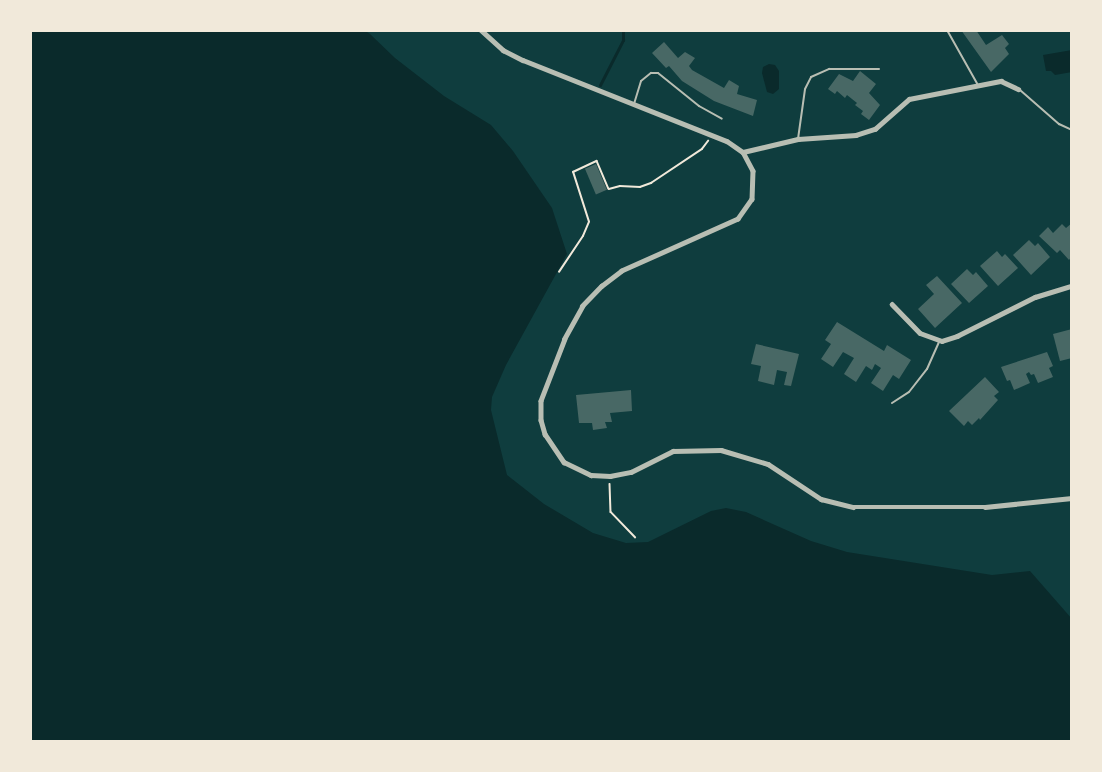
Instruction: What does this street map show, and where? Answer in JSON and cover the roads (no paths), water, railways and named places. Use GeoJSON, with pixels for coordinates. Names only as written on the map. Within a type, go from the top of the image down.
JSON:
{"type":"FeatureCollection","features":[{"type":"Feature","properties":{"kind":"street"},"geometry":{"type":"LineString","coordinates":[[481,30],[512,55],[711,134],[743,152],[752,167],[754,181],[752,199],[742,214],[722,228],[629,268],[589,298],[573,321],[548,377],[540,414],[542,426],[551,447],[564,462],[591,475],[610,476],[636,470],[673,451],[713,449],[739,454],[768,464],[821,499],[853,507],[986,507],[1072,498]]}},
{"type":"Feature","properties":{"kind":"street"},"geometry":{"type":"LineString","coordinates":[[743,152],[798,139],[856,135],[875,129],[909,99],[1001,81],[1018,89]]}},
{"type":"Feature","properties":{"kind":"street"},"geometry":{"type":"LineString","coordinates":[[892,304],[920,333],[939,340],[957,336],[1035,297],[1072,286]]}},
{"type":"Feature","properties":{"kind":"lane"},"geometry":{"type":"LineString","coordinates":[[947,30],[978,85]]}},
{"type":"Feature","properties":{"kind":"lane"},"geometry":{"type":"LineString","coordinates":[[798,139],[805,89],[811,77],[829,69],[879,69]]}},
{"type":"Feature","properties":{"kind":"lane"},"geometry":{"type":"LineString","coordinates":[[634,104],[641,81],[651,73],[658,73],[699,106],[722,119]]}},
{"type":"Feature","properties":{"kind":"lane"},"geometry":{"type":"LineString","coordinates":[[1018,89],[1059,124],[1072,130]]}},
{"type":"Feature","properties":{"kind":"lane"},"geometry":{"type":"LineString","coordinates":[[892,403],[909,392],[927,369],[939,340]]}},
{"type":"Feature","properties":{"kind":"water"},"geometry":{"type":"Polygon","coordinates":[[[30,30],[364,30],[370,34],[395,58],[444,96],[491,125],[513,151],[552,208],[567,254],[506,365],[492,397],[491,410],[507,475],[544,504],[593,533],[626,543],[648,542],[711,511],[726,508],[746,512],[811,541],[847,552],[992,575],[1030,571],[1072,619],[1072,742],[30,742],[30,30]]]}},
{"type":"Feature","properties":{"kind":"water"},"geometry":{"type":"Polygon","coordinates":[[[1072,50],[1072,72],[1055,75],[1051,71],[1046,71],[1043,55],[1072,50]]]}},
{"type":"Feature","properties":{"kind":"water"},"geometry":{"type":"Polygon","coordinates":[[[769,64],[775,65],[779,71],[779,89],[773,94],[767,92],[762,73],[763,67],[769,64]]]}},
{"type":"Feature","properties":{"kind":"waterway"},"geometry":{"type":"LineString","coordinates":[[600,85],[623,40],[623,30]]}}]}
